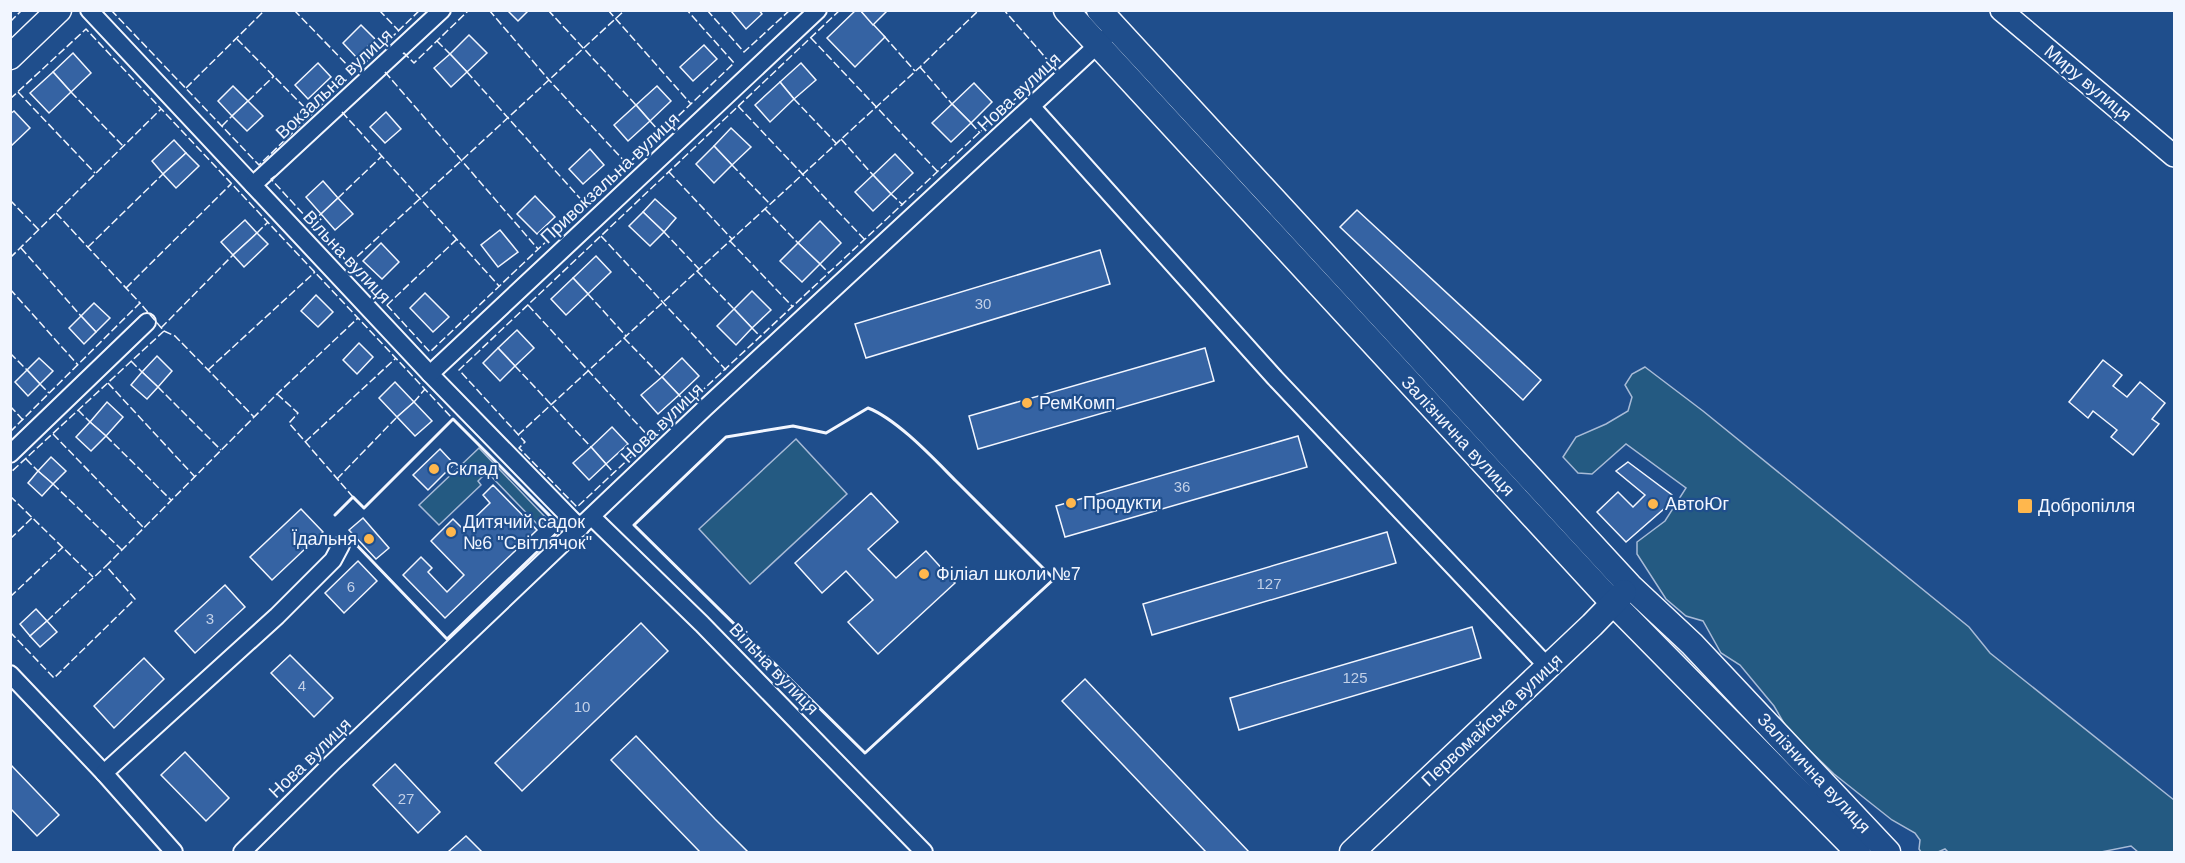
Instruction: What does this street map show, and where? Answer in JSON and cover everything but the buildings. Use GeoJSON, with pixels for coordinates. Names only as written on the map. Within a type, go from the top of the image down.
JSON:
{"type":"FeatureCollection","features":[{"type":"Feature","properties":{"kind":"main road"},"geometry":{"type":"LineString","coordinates":[[10,57],[59,10]]}},
{"type":"Feature","properties":{"kind":"main road","name":"Залізнична вулиця"},"geometry":{"type":"LineString","coordinates":[[1065,10],[1612,602],[1858,852]]}},
{"type":"Feature","properties":{"kind":"main road","name":"Залізнична вулиця"},"geometry":{"type":"LineString","coordinates":[[1107,19],[1630,586],[1692,644],[1888,852]]}},
{"type":"Feature","properties":{"kind":"main road","name":"Первомайська вулиця"},"geometry":{"type":"LineString","coordinates":[[1352,852],[1592,626],[1612,602],[1630,586]]}},
{"type":"Feature","properties":{"kind":"street","name":"Вільна вулиця"},"geometry":{"type":"LineString","coordinates":[[89,10],[429,374],[586,523],[702,624],[924,852]]}},
{"type":"Feature","properties":{"kind":"street","name":"Вокзальна вулиця"},"geometry":{"type":"LineString","coordinates":[[253,185],[442,10]]}},
{"type":"Feature","properties":{"kind":"street","name":"Привокзальна вулиця"},"geometry":{"type":"LineString","coordinates":[[429,374],[818,10]]}},
{"type":"Feature","properties":{"kind":"street","name":"Миру вулиця"},"geometry":{"type":"LineString","coordinates":[[2001,10],[2175,156]]}},
{"type":"Feature","properties":{"kind":"street","name":"Нова вулиця"},"geometry":{"type":"LineString","coordinates":[[242,852],[332,763],[705,408],[1097,46],[1107,19]]}},
{"type":"Feature","properties":{"kind":"street"},"geometry":{"type":"LineString","coordinates":[[1032,107],[1275,378],[1548,667]]}},
{"type":"Feature","properties":{"kind":"street"},"geometry":{"type":"LineString","coordinates":[[10,453],[147,322]]}},
{"type":"Feature","properties":{"kind":"street"},"geometry":{"type":"LineString","coordinates":[[104,773],[277,616],[333,560],[341,545]]}},
{"type":"Feature","properties":{"kind":"street"},"geometry":{"type":"LineString","coordinates":[[10,674],[104,773],[174,852]]}},
{"type":"Feature","properties":{"kind":"shaded area"},"geometry":{"type":"Polygon","coordinates":[[[1645,367],[1703,411],[1969,627],[1990,653],[2174,800],[2174,852],[2138,852],[2131,846],[2101,852],[1948,852],[1945,849],[1938,852],[1921,852],[1920,840],[1915,833],[1892,820],[1834,774],[1785,725],[1774,706],[1740,665],[1721,653],[1703,621],[1686,616],[1666,599],[1637,554],[1637,542],[1665,521],[1686,488],[1626,444],[1592,474],[1578,473],[1563,457],[1576,437],[1628,411],[1632,397],[1625,385],[1632,374],[1645,367]]]}},
{"type":"Feature","properties":{"kind":"shaded area"},"geometry":{"type":"Polygon","coordinates":[[[796,439],[847,494],[750,584],[699,529],[796,439]]]}},
{"type":"Feature","properties":{"kind":"shaded area"},"geometry":{"type":"Polygon","coordinates":[[[479,448],[547,519],[539,526],[487,472],[478,481],[481,485],[439,525],[419,505],[479,448]]]}},
{"type":"Feature","properties":{"kind":"fence"},"geometry":{"type":"LineString","coordinates":[[10,22],[22,10]]}},
{"type":"Feature","properties":{"kind":"fence"},"geometry":{"type":"LineString","coordinates":[[111,10],[259,165],[420,10]]}},
{"type":"Feature","properties":{"kind":"fence"},"geometry":{"type":"LineString","coordinates":[[186,88],[265,10]]}},
{"type":"Feature","properties":{"kind":"fence"},"geometry":{"type":"LineString","coordinates":[[294,10],[355,73]]}},
{"type":"Feature","properties":{"kind":"fence"},"geometry":{"type":"LineString","coordinates":[[379,10],[399,31]]}},
{"type":"Feature","properties":{"kind":"fence"},"geometry":{"type":"LineString","coordinates":[[403,54],[414,63],[469,10]]}},
{"type":"Feature","properties":{"kind":"fence"},"geometry":{"type":"LineString","coordinates":[[489,10],[549,80],[627,164]]}},
{"type":"Feature","properties":{"kind":"fence"},"geometry":{"type":"LineString","coordinates":[[548,10],[636,105]]}},
{"type":"Feature","properties":{"kind":"fence"},"geometry":{"type":"LineString","coordinates":[[608,10],[691,104]]}},
{"type":"Feature","properties":{"kind":"fence"},"geometry":{"type":"LineString","coordinates":[[349,264],[625,10]]}},
{"type":"Feature","properties":{"kind":"fence"},"geometry":{"type":"LineString","coordinates":[[275,176],[271,179],[430,352],[734,63],[687,10]]}},
{"type":"Feature","properties":{"kind":"fence"},"geometry":{"type":"LineString","coordinates":[[707,10],[744,52],[790,10]]}},
{"type":"Feature","properties":{"kind":"fence"},"geometry":{"type":"LineString","coordinates":[[840,10],[459,370],[525,442],[519,448],[577,507],[1052,65],[1004,10]]}},
{"type":"Feature","properties":{"kind":"fence"},"geometry":{"type":"LineString","coordinates":[[518,435],[920,67],[979,10]]}},
{"type":"Feature","properties":{"kind":"fence"},"geometry":{"type":"LineString","coordinates":[[10,99],[86,29],[453,419]]}},
{"type":"Feature","properties":{"kind":"fence"},"geometry":{"type":"LineString","coordinates":[[884,36],[915,71]]}},
{"type":"Feature","properties":{"kind":"fence"},"geometry":{"type":"LineString","coordinates":[[811,38],[938,172]]}},
{"type":"Feature","properties":{"kind":"fence"},"geometry":{"type":"LineString","coordinates":[[237,39],[312,115]]}},
{"type":"Feature","properties":{"kind":"fence"},"geometry":{"type":"LineString","coordinates":[[437,41],[450,54]]}},
{"type":"Feature","properties":{"kind":"fence"},"geometry":{"type":"LineString","coordinates":[[920,67],[952,104]]}},
{"type":"Feature","properties":{"kind":"fence"},"geometry":{"type":"LineString","coordinates":[[385,72],[538,249]]}},
{"type":"Feature","properties":{"kind":"fence"},"geometry":{"type":"LineString","coordinates":[[467,72],[585,204]]}},
{"type":"Feature","properties":{"kind":"fence"},"geometry":{"type":"LineString","coordinates":[[248,101],[274,76]]}},
{"type":"Feature","properties":{"kind":"fence"},"geometry":{"type":"LineString","coordinates":[[18,92],[95,173]]}},
{"type":"Feature","properties":{"kind":"fence"},"geometry":{"type":"LineString","coordinates":[[71,92],[123,146]]}},
{"type":"Feature","properties":{"kind":"fence"},"geometry":{"type":"LineString","coordinates":[[794,99],[836,143]]}},
{"type":"Feature","properties":{"kind":"fence"},"geometry":{"type":"LineString","coordinates":[[738,106],[865,240]]}},
{"type":"Feature","properties":{"kind":"fence"},"geometry":{"type":"LineString","coordinates":[[10,258],[161,109]]}},
{"type":"Feature","properties":{"kind":"fence"},"geometry":{"type":"LineString","coordinates":[[342,112],[499,286]]}},
{"type":"Feature","properties":{"kind":"fence"},"geometry":{"type":"LineString","coordinates":[[222,126],[232,116]]}},
{"type":"Feature","properties":{"kind":"fence"},"geometry":{"type":"LineString","coordinates":[[650,121],[661,133]]}},
{"type":"Feature","properties":{"kind":"fence"},"geometry":{"type":"LineString","coordinates":[[971,123],[980,133]]}},
{"type":"Feature","properties":{"kind":"fence"},"geometry":{"type":"LineString","coordinates":[[841,139],[873,175]]}},
{"type":"Feature","properties":{"kind":"fence"},"geometry":{"type":"LineString","coordinates":[[338,198],[382,156]]}},
{"type":"Feature","properties":{"kind":"fence"},"geometry":{"type":"LineString","coordinates":[[732,165],[770,204]]}},
{"type":"Feature","properties":{"kind":"fence"},"geometry":{"type":"LineString","coordinates":[[669,172],[732,239]]}},
{"type":"Feature","properties":{"kind":"fence"},"geometry":{"type":"LineString","coordinates":[[88,247],[163,174]]}},
{"type":"Feature","properties":{"kind":"fence"},"geometry":{"type":"LineString","coordinates":[[126,288],[231,184]]}},
{"type":"Feature","properties":{"kind":"fence"},"geometry":{"type":"LineString","coordinates":[[891,194],[903,205]]}},
{"type":"Feature","properties":{"kind":"fence"},"geometry":{"type":"LineString","coordinates":[[10,200],[39,230]]}},
{"type":"Feature","properties":{"kind":"fence"},"geometry":{"type":"LineString","coordinates":[[765,209],[798,243]]}},
{"type":"Feature","properties":{"kind":"fence"},"geometry":{"type":"LineString","coordinates":[[56,213],[140,303]]}},
{"type":"Feature","properties":{"kind":"fence"},"geometry":{"type":"LineString","coordinates":[[311,223],[321,214]]}},
{"type":"Feature","properties":{"kind":"fence"},"geometry":{"type":"LineString","coordinates":[[257,233],[268,222]]}},
{"type":"Feature","properties":{"kind":"fence"},"geometry":{"type":"LineString","coordinates":[[664,232],[699,269]]}},
{"type":"Feature","properties":{"kind":"fence"},"geometry":{"type":"LineString","coordinates":[[601,236],[726,370]]}},
{"type":"Feature","properties":{"kind":"fence"},"geometry":{"type":"LineString","coordinates":[[387,305],[457,239]]}},
{"type":"Feature","properties":{"kind":"fence"},"geometry":{"type":"LineString","coordinates":[[730,241],[793,307]]}},
{"type":"Feature","properties":{"kind":"fence"},"geometry":{"type":"LineString","coordinates":[[21,248],[81,316]]}},
{"type":"Feature","properties":{"kind":"fence"},"geometry":{"type":"LineString","coordinates":[[161,328],[233,255]]}},
{"type":"Feature","properties":{"kind":"fence"},"geometry":{"type":"LineString","coordinates":[[820,264],[829,273]]}},
{"type":"Feature","properties":{"kind":"fence"},"geometry":{"type":"LineString","coordinates":[[697,271],[734,309]]}},
{"type":"Feature","properties":{"kind":"fence"},"geometry":{"type":"LineString","coordinates":[[208,370],[315,272]]}},
{"type":"Feature","properties":{"kind":"fence"},"geometry":{"type":"LineString","coordinates":[[10,289],[78,365]]}},
{"type":"Feature","properties":{"kind":"fence"},"geometry":{"type":"LineString","coordinates":[[588,294],[626,336]]}},
{"type":"Feature","properties":{"kind":"fence"},"geometry":{"type":"LineString","coordinates":[[10,432],[140,303],[164,331],[10,473]]}},
{"type":"Feature","properties":{"kind":"fence"},"geometry":{"type":"LineString","coordinates":[[528,305],[651,439]]}},
{"type":"Feature","properties":{"kind":"fence"},"geometry":{"type":"LineString","coordinates":[[10,632],[54,678],[135,599],[106,566],[277,394],[358,318]]}},
{"type":"Feature","properties":{"kind":"fence"},"geometry":{"type":"LineString","coordinates":[[752,328],[761,337]]}},
{"type":"Feature","properties":{"kind":"fence"},"geometry":{"type":"LineString","coordinates":[[164,331],[175,336],[254,417]]}},
{"type":"Feature","properties":{"kind":"fence"},"geometry":{"type":"LineString","coordinates":[[624,338],[662,377]]}},
{"type":"Feature","properties":{"kind":"fence"},"geometry":{"type":"LineString","coordinates":[[10,353],[27,370]]}},
{"type":"Feature","properties":{"kind":"fence"},"geometry":{"type":"LineString","coordinates":[[305,442],[396,358]]}},
{"type":"Feature","properties":{"kind":"fence"},"geometry":{"type":"LineString","coordinates":[[131,361],[142,372]]}},
{"type":"Feature","properties":{"kind":"fence"},"geometry":{"type":"LineString","coordinates":[[515,366],[591,447]]}},
{"type":"Feature","properties":{"kind":"fence"},"geometry":{"type":"LineString","coordinates":[[108,383],[195,477]]}},
{"type":"Feature","properties":{"kind":"fence"},"geometry":{"type":"LineString","coordinates":[[40,384],[49,393]]}},
{"type":"Feature","properties":{"kind":"fence"},"geometry":{"type":"LineString","coordinates":[[158,387],[221,450]]}},
{"type":"Feature","properties":{"kind":"fence"},"geometry":{"type":"LineString","coordinates":[[414,402],[425,389]]}},
{"type":"Feature","properties":{"kind":"fence"},"geometry":{"type":"LineString","coordinates":[[277,394],[298,413],[289,423],[353,497]]}},
{"type":"Feature","properties":{"kind":"fence"},"geometry":{"type":"LineString","coordinates":[[679,395],[687,405]]}},
{"type":"Feature","properties":{"kind":"fence"},"geometry":{"type":"LineString","coordinates":[[10,406],[23,420]]}},
{"type":"Feature","properties":{"kind":"fence"},"geometry":{"type":"LineString","coordinates":[[78,410],[90,422]]}},
{"type":"Feature","properties":{"kind":"fence"},"geometry":{"type":"LineString","coordinates":[[337,479],[397,417]]}},
{"type":"Feature","properties":{"kind":"fence"},"geometry":{"type":"LineString","coordinates":[[53,434],[144,528]]}},
{"type":"Feature","properties":{"kind":"fence"},"geometry":{"type":"LineString","coordinates":[[106,436],[171,500]]}},
{"type":"Feature","properties":{"kind":"fence"},"geometry":{"type":"LineString","coordinates":[[26,459],[38,471]]}},
{"type":"Feature","properties":{"kind":"fence"},"geometry":{"type":"LineString","coordinates":[[606,464],[614,473]]}},
{"type":"Feature","properties":{"kind":"fence"},"geometry":{"type":"LineString","coordinates":[[53,484],[122,550]]}},
{"type":"Feature","properties":{"kind":"fence"},"geometry":{"type":"LineString","coordinates":[[10,496],[93,577]]}},
{"type":"Feature","properties":{"kind":"fence"},"geometry":{"type":"LineString","coordinates":[[10,539],[32,518]]}},
{"type":"Feature","properties":{"kind":"fence"},"geometry":{"type":"LineString","coordinates":[[10,597],[63,547]]}},
{"type":"Feature","properties":{"kind":"fence"},"geometry":{"type":"LineString","coordinates":[[47,621],[106,566]]}},
{"type":"Feature","properties":{"kind":"wall"},"geometry":{"type":"LineString","coordinates":[[868,408],[891,421],[915,440],[1054,579],[865,753],[634,525],[726,437],[793,426],[826,433],[868,408]]}},
{"type":"Feature","properties":{"kind":"wall"},"geometry":{"type":"LineString","coordinates":[[335,515],[353,497],[364,508],[453,419],[562,528],[447,639],[348,536]]}},
{"type":"Feature","properties":{"kind":"place","name":"РемКомп"},"geometry":{"type":"Point","coordinates":[1027,403]}},
{"type":"Feature","properties":{"kind":"place","name":"Склад"},"geometry":{"type":"Point","coordinates":[434,469]}},
{"type":"Feature","properties":{"kind":"place","name":"Продукти"},"geometry":{"type":"Point","coordinates":[1071,503]}},
{"type":"Feature","properties":{"kind":"place","name":"АвтоЮг"},"geometry":{"type":"Point","coordinates":[1653,504]}},
{"type":"Feature","properties":{"kind":"place","name":"Добропілля"},"geometry":{"type":"Point","coordinates":[2025,506]}},
{"type":"Feature","properties":{"kind":"place","name":"Дитячий садок №6 \"Світлячок\""},"geometry":{"type":"Point","coordinates":[451,532]}},
{"type":"Feature","properties":{"kind":"place","name":"Їдальня"},"geometry":{"type":"Point","coordinates":[369,539]}},
{"type":"Feature","properties":{"kind":"place","name":"Філіал школи №7"},"geometry":{"type":"Point","coordinates":[924,574]}}]}
